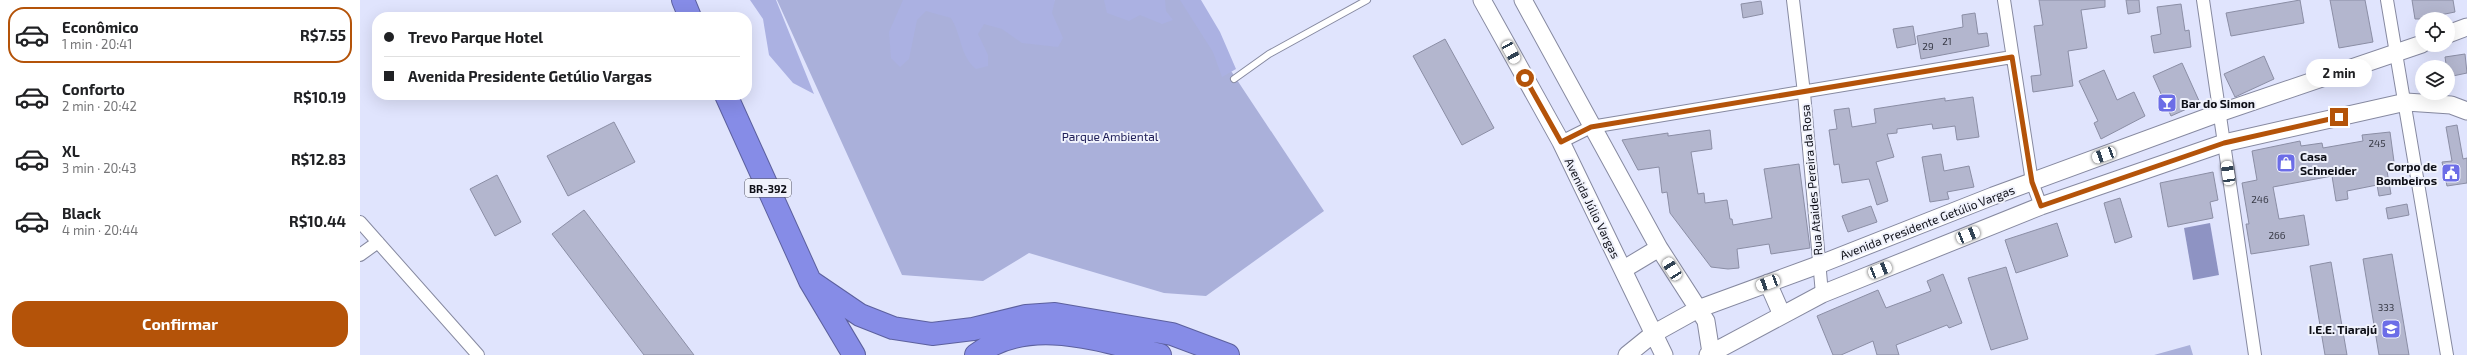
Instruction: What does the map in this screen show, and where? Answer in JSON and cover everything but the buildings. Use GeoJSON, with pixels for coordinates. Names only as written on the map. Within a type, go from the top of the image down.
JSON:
{"type":"FeatureCollection","features":[{"type":"Feature","properties":{"kind":"highway"},"geometry":{"type":"LineString","coordinates":[[682,0],[688,12]]}},
{"type":"Feature","properties":{"kind":"highway","name":"BR-392"},"geometry":{"type":"LineString","coordinates":[[728,100],[810,280],[854,355]]}},
{"type":"Feature","properties":{"kind":"highway"},"geometry":{"type":"LineString","coordinates":[[810,280],[860,315],[893,328],[932,334],[973,329],[1026,316],[1055,314],[1172,334],[1228,355]]}},
{"type":"Feature","properties":{"kind":"highway"},"geometry":{"type":"LineString","coordinates":[[976,355],[989,345],[1022,333],[1059,333],[1160,355]]}},
{"type":"Feature","properties":{"kind":"main road","name":"Avenida Júlio Vargas"},"geometry":{"type":"LineString","coordinates":[[1482,0],[1561,142],[1624,269],[1664,355]]}},
{"type":"Feature","properties":{"kind":"main road"},"geometry":{"type":"LineString","coordinates":[[1523,0],[1591,127],[1659,248],[1706,321],[1711,354],[1822,294],[2041,206],[2224,143],[2406,102],[2451,105],[2467,111]]}},
{"type":"Feature","properties":{"kind":"main road"},"geometry":{"type":"LineString","coordinates":[[2455,31],[2467,27]]}},
{"type":"Feature","properties":{"kind":"main road","name":"Avenida Presidente Getúlio Vargas"},"geometry":{"type":"LineString","coordinates":[[1627,355],[1653,334],[1698,309],[1818,265],[2032,182],[2219,113],[2415,46]]}},
{"type":"Feature","properties":{"kind":"main road"},"geometry":{"type":"LineString","coordinates":[[1624,269],[1659,248]]}},
{"type":"Feature","properties":{"kind":"main road"},"geometry":{"type":"LineString","coordinates":[[1768,283],[1782,315]]}},
{"type":"Feature","properties":{"kind":"street","name":"Rua Ataides Pereira da Rosa"},"geometry":{"type":"LineString","coordinates":[[1793,0],[1804,93],[1818,265],[1822,294]]}},
{"type":"Feature","properties":{"kind":"street"},"geometry":{"type":"LineString","coordinates":[[2004,0],[2032,182],[2041,206]]}},
{"type":"Feature","properties":{"kind":"street"},"geometry":{"type":"LineString","coordinates":[[2203,0],[2255,355]]}},
{"type":"Feature","properties":{"kind":"street"},"geometry":{"type":"LineString","coordinates":[[2387,0],[2406,102],[2447,355]]}},
{"type":"Feature","properties":{"kind":"street"},"geometry":{"type":"LineString","coordinates":[[1561,142],[1591,127],[1804,93],[2012,57]]}},
{"type":"Feature","properties":{"kind":"street"},"geometry":{"type":"LineString","coordinates":[[360,222],[478,355]]}},
{"type":"Feature","properties":{"kind":"street"},"geometry":{"type":"LineString","coordinates":[[360,255],[378,242]]}},
{"type":"Feature","properties":{"kind":"lane"},"geometry":{"type":"LineString","coordinates":[[1234,79],[1269,54],[1368,0]]}},
{"type":"Feature","properties":{"kind":"green space","name":"Parque Ambiental"},"geometry":{"type":"Polygon","coordinates":[[[777,0],[943,0],[1036,16],[1055,0],[1184,0],[1324,211],[1206,296],[1164,293],[1029,253],[983,281],[902,275],[777,0]]]}},
{"type":"Feature","properties":{"kind":"green space"},"geometry":{"type":"Polygon","coordinates":[[[2190,345],[2193,355],[2154,355],[2190,345]]]}},
{"type":"Feature","properties":{"kind":"shaded area"},"geometry":{"type":"Polygon","coordinates":[[[750,0],[776,0],[814,94],[793,83],[769,55],[763,19],[750,0]]]}},
{"type":"Feature","properties":{"kind":"shaded area"},"geometry":{"type":"Polygon","coordinates":[[[903,0],[1055,0],[1052,13],[1063,38],[1058,47],[1022,43],[1002,29],[984,24],[978,34],[988,55],[988,66],[976,69],[971,64],[964,52],[955,25],[951,18],[926,11],[917,20],[909,59],[900,67],[891,58],[889,32],[903,0]]]}},
{"type":"Feature","properties":{"kind":"shaded area"},"geometry":{"type":"Polygon","coordinates":[[[1104,0],[1165,0],[1166,11],[1173,20],[1162,24],[1140,15],[1129,21],[1107,13],[1104,0]]]}},
{"type":"Feature","properties":{"kind":"shaded area"},"geometry":{"type":"Polygon","coordinates":[[[1180,0],[1201,0],[1220,32],[1236,69],[1222,77],[1213,52],[1180,0]]]}},
{"type":"Feature","properties":{"kind":"shaded area"},"geometry":{"type":"Polygon","coordinates":[[[2210,223],[2219,275],[2193,280],[2184,228],[2210,223]]]}},
{"type":"Feature","properties":{"kind":"place","name":"Bar do Simon"},"geometry":{"type":"Point","coordinates":[2167,103]}},
{"type":"Feature","properties":{"kind":"place","name":"Casa Schneider"},"geometry":{"type":"Point","coordinates":[2286,163]}},
{"type":"Feature","properties":{"kind":"place","name":"Corpo de Bombeiros"},"geometry":{"type":"Point","coordinates":[2451,173]}},
{"type":"Feature","properties":{"kind":"place","name":"I.E.E. Tiarajú"},"geometry":{"type":"Point","coordinates":[2391,329]}},
{"type":"Feature","properties":{"kind":"route"},"geometry":{"type":"LineString","coordinates":[[1525,78],[1561,142],[1591,127],[1804,93],[2012,57],[2032,182],[2041,206],[2224,143],[2339,117]]}}]}
